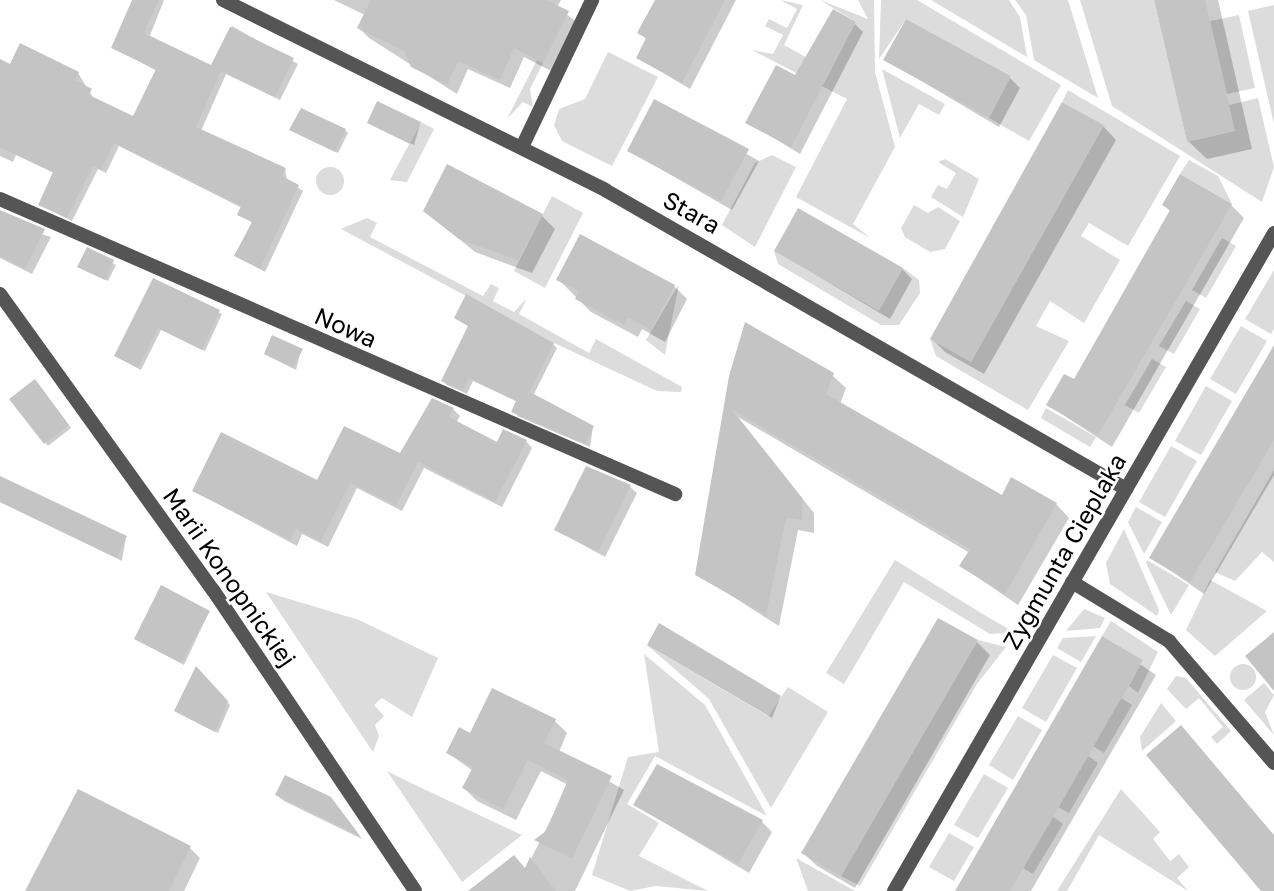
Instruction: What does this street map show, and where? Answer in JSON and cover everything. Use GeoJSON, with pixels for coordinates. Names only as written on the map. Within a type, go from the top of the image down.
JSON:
{"type":"FeatureCollection","features":[{"type":"Feature","properties":{"kind":"street","name":"Stara"},"geometry":{"type":"LineString","coordinates":[[223,0],[522,147],[1126,489]]}},
{"type":"Feature","properties":{"kind":"street"},"geometry":{"type":"LineString","coordinates":[[522,147],[592,0]]}},
{"type":"Feature","properties":{"kind":"street","name":"Nowa"},"geometry":{"type":"LineString","coordinates":[[0,199],[675,494]]}},
{"type":"Feature","properties":{"kind":"street","name":"Zygmunta Cieplaka"},"geometry":{"type":"LineString","coordinates":[[894,891],[1274,233]]}},
{"type":"Feature","properties":{"kind":"street","name":"Marii Konopnickiej"},"geometry":{"type":"LineString","coordinates":[[0,294],[213,590],[415,891]]}},
{"type":"Feature","properties":{"kind":"street"},"geometry":{"type":"LineString","coordinates":[[1072,582],[1169,641],[1274,763]]}},
{"type":"Feature","properties":{"kind":"shaded area"},"geometry":{"type":"Polygon","coordinates":[[[780,0],[803,5],[784,45],[829,70],[856,22],[820,0],[868,19],[858,0],[874,0],[875,72],[895,147],[853,224],[870,238],[796,197],[847,99],[752,50],[773,54],[783,35],[765,26],[769,19],[787,28],[797,9],[780,0]]]}},
{"type":"Feature","properties":{"kind":"shaded area"},"geometry":{"type":"Polygon","coordinates":[[[881,0],[917,0],[1061,85],[1029,141],[989,118],[1011,76],[906,19],[879,59],[881,0]]]}},
{"type":"Feature","properties":{"kind":"shaded area"},"geometry":{"type":"Polygon","coordinates":[[[931,0],[1009,0],[1020,17],[1027,57],[931,0]]]}},
{"type":"Feature","properties":{"kind":"shaded area"},"geometry":{"type":"Polygon","coordinates":[[[1015,0],[1068,0],[1098,98],[1034,60],[1026,15],[1015,0]]]}},
{"type":"Feature","properties":{"kind":"shaded area"},"geometry":{"type":"Polygon","coordinates":[[[1080,0],[1154,0],[1187,142],[1234,131],[1229,105],[1258,98],[1274,167],[1262,202],[1112,106],[1080,0]]]}},
{"type":"Feature","properties":{"kind":"shaded area"},"geometry":{"type":"Polygon","coordinates":[[[1274,5],[1274,124],[1248,11],[1274,5]]]}},
{"type":"Feature","properties":{"kind":"shaded area"},"geometry":{"type":"Polygon","coordinates":[[[1239,15],[1255,88],[1227,94],[1210,21],[1239,15]]]}},
{"type":"Feature","properties":{"kind":"shaded area"},"geometry":{"type":"Polygon","coordinates":[[[608,52],[658,77],[612,166],[562,141],[554,125],[559,109],[585,99],[608,52]]]}},
{"type":"Feature","properties":{"kind":"shaded area"},"geometry":{"type":"Polygon","coordinates":[[[537,60],[543,63],[530,89],[533,107],[523,102],[507,119],[537,60]]]}},
{"type":"Feature","properties":{"kind":"shaded area"},"geometry":{"type":"Polygon","coordinates":[[[882,69],[945,104],[939,115],[919,104],[900,138],[882,69]]]}},
{"type":"Feature","properties":{"kind":"shaded area"},"geometry":{"type":"Polygon","coordinates":[[[1068,90],[1180,156],[1128,246],[1089,223],[1081,236],[1120,260],[1084,323],[1050,301],[1036,326],[1069,341],[1028,410],[936,356],[930,339],[971,362],[1104,125],[1062,102],[1068,90]]]}},
{"type":"Feature","properties":{"kind":"shaded area"},"geometry":{"type":"Polygon","coordinates":[[[421,122],[434,129],[407,182],[390,180],[421,122]]]}},
{"type":"Feature","properties":{"kind":"shaded area"},"geometry":{"type":"Polygon","coordinates":[[[772,155],[796,167],[755,247],[722,225],[755,163],[772,155]]]}},
{"type":"Feature","properties":{"kind":"shaded area"},"geometry":{"type":"Polygon","coordinates":[[[945,159],[979,179],[963,217],[931,197],[938,185],[947,189],[956,173],[938,162],[945,159]]]}},
{"type":"Feature","properties":{"kind":"shaded area"},"geometry":{"type":"Polygon","coordinates":[[[1189,160],[1218,176],[1232,204],[1180,174],[1189,160]]]}},
{"type":"Feature","properties":{"kind":"shaded area"},"geometry":{"type":"Polygon","coordinates":[[[330,167],[340,171],[344,181],[340,191],[330,195],[320,191],[316,181],[320,171],[330,167]]]}},
{"type":"Feature","properties":{"kind":"shaded area"},"geometry":{"type":"Polygon","coordinates":[[[552,196],[583,213],[545,288],[514,271],[552,196]]]}},
{"type":"Feature","properties":{"kind":"shaded area"},"geometry":{"type":"Polygon","coordinates":[[[914,205],[928,213],[938,207],[960,221],[945,249],[930,252],[905,237],[901,228],[914,205]]]}},
{"type":"Feature","properties":{"kind":"shaded area"},"geometry":{"type":"Polygon","coordinates":[[[367,218],[377,223],[370,237],[483,296],[491,284],[499,288],[493,301],[514,312],[527,298],[519,314],[589,353],[596,339],[682,387],[681,392],[657,391],[554,343],[341,229],[367,218]]]}},
{"type":"Feature","properties":{"kind":"shaded area"},"geometry":{"type":"Polygon","coordinates":[[[1222,238],[1236,246],[1206,298],[1192,290],[1222,238]]]}},
{"type":"Feature","properties":{"kind":"shaded area"},"geometry":{"type":"Polygon","coordinates":[[[774,251],[879,310],[903,268],[919,280],[920,293],[899,325],[881,325],[778,264],[774,251]]]}},
{"type":"Feature","properties":{"kind":"shaded area"},"geometry":{"type":"Polygon","coordinates":[[[1274,270],[1274,329],[1271,334],[1245,319],[1274,270]]]}},
{"type":"Feature","properties":{"kind":"shaded area"},"geometry":{"type":"Polygon","coordinates":[[[679,284],[668,339],[665,355],[646,340],[679,284]]]}},
{"type":"Feature","properties":{"kind":"shaded area"},"geometry":{"type":"Polygon","coordinates":[[[1186,301],[1200,309],[1174,354],[1159,346],[1186,301]]]}},
{"type":"Feature","properties":{"kind":"shaded area"},"geometry":{"type":"Polygon","coordinates":[[[1241,326],[1267,341],[1236,394],[1210,379],[1241,326]]]}},
{"type":"Feature","properties":{"kind":"shaded area"},"geometry":{"type":"Polygon","coordinates":[[[1152,359],[1166,367],[1139,413],[1125,405],[1152,359]]]}},
{"type":"Feature","properties":{"kind":"shaded area"},"geometry":{"type":"Polygon","coordinates":[[[1206,386],[1232,401],[1201,455],[1175,441],[1206,386]]]}},
{"type":"Feature","properties":{"kind":"shaded area"},"geometry":{"type":"Polygon","coordinates":[[[1046,408],[1096,437],[1090,447],[1041,418],[1046,408]]]}},
{"type":"Feature","properties":{"kind":"shaded area"},"geometry":{"type":"Polygon","coordinates":[[[1171,446],[1197,461],[1165,517],[1139,502],[1171,446]]]}},
{"type":"Feature","properties":{"kind":"shaded area"},"geometry":{"type":"Polygon","coordinates":[[[1274,470],[1274,562],[1262,552],[1235,581],[1215,572],[1274,470]]]}},
{"type":"Feature","properties":{"kind":"shaded area"},"geometry":{"type":"Polygon","coordinates":[[[1136,507],[1162,522],[1144,554],[1128,522],[1136,507]]]}},
{"type":"Feature","properties":{"kind":"shaded area"},"geometry":{"type":"Polygon","coordinates":[[[1124,529],[1159,610],[1157,616],[1110,584],[1106,563],[1124,529]]]}},
{"type":"Feature","properties":{"kind":"shaded area"},"geometry":{"type":"Polygon","coordinates":[[[895,560],[1014,632],[990,634],[904,582],[844,684],[826,673],[895,560]]]}},
{"type":"Feature","properties":{"kind":"shaded area"},"geometry":{"type":"Polygon","coordinates":[[[1147,560],[1189,585],[1171,615],[1146,563],[1147,560]]]}},
{"type":"Feature","properties":{"kind":"shaded area"},"geometry":{"type":"Polygon","coordinates":[[[1210,580],[1267,611],[1215,656],[1186,630],[1210,580]]]}},
{"type":"Feature","properties":{"kind":"shaded area"},"geometry":{"type":"Polygon","coordinates":[[[266,592],[359,620],[438,658],[412,717],[382,698],[374,705],[384,716],[375,725],[379,736],[373,752],[266,592]]]}},
{"type":"Feature","properties":{"kind":"shaded area"},"geometry":{"type":"Polygon","coordinates":[[[1084,609],[1105,618],[1100,628],[1066,631],[1084,609]]]}},
{"type":"Feature","properties":{"kind":"shaded area"},"geometry":{"type":"Polygon","coordinates":[[[1111,621],[1158,652],[1138,693],[1129,686],[1143,660],[1102,636],[1111,621]]]}},
{"type":"Feature","properties":{"kind":"shaded area"},"geometry":{"type":"Polygon","coordinates":[[[1096,636],[1081,662],[1057,648],[1063,638],[1096,636]]]}},
{"type":"Feature","properties":{"kind":"shaded area"},"geometry":{"type":"Polygon","coordinates":[[[978,640],[1006,647],[977,684],[860,886],[841,876],[978,640]]]}},
{"type":"Feature","properties":{"kind":"shaded area"},"geometry":{"type":"Polygon","coordinates":[[[647,645],[768,716],[788,687],[828,712],[771,808],[709,699],[647,645]]]}},
{"type":"Feature","properties":{"kind":"shaded area"},"geometry":{"type":"Polygon","coordinates":[[[644,654],[705,705],[767,816],[655,756],[627,804],[659,823],[639,856],[708,891],[656,886],[630,891],[592,875],[628,757],[659,752],[644,654]]]}},
{"type":"Feature","properties":{"kind":"shaded area"},"geometry":{"type":"Polygon","coordinates":[[[1053,655],[1077,668],[1046,722],[1022,708],[1053,655]]]}},
{"type":"Feature","properties":{"kind":"shaded area"},"geometry":{"type":"Polygon","coordinates":[[[1243,664],[1252,668],[1256,677],[1252,686],[1243,690],[1234,686],[1230,677],[1234,668],[1243,664]]]}},
{"type":"Feature","properties":{"kind":"shaded area"},"geometry":{"type":"Polygon","coordinates":[[[1176,676],[1186,678],[1231,731],[1217,744],[1211,737],[1223,727],[1199,698],[1186,709],[1167,689],[1176,676]]]}},
{"type":"Feature","properties":{"kind":"shaded area"},"geometry":{"type":"Polygon","coordinates":[[[1264,683],[1274,695],[1265,712],[1274,735],[1244,700],[1264,683]]]}},
{"type":"Feature","properties":{"kind":"shaded area"},"geometry":{"type":"Polygon","coordinates":[[[1121,698],[1132,705],[1104,753],[1093,746],[1121,698]]]}},
{"type":"Feature","properties":{"kind":"shaded area"},"geometry":{"type":"Polygon","coordinates":[[[1161,703],[1176,721],[1142,751],[1140,737],[1161,703]]]}},
{"type":"Feature","properties":{"kind":"shaded area"},"geometry":{"type":"Polygon","coordinates":[[[1018,716],[1042,730],[1013,780],[989,765],[1018,716]]]}},
{"type":"Feature","properties":{"kind":"shaded area"},"geometry":{"type":"Polygon","coordinates":[[[1088,756],[1098,763],[1069,813],[1058,807],[1088,756]]]}},
{"type":"Feature","properties":{"kind":"shaded area"},"geometry":{"type":"Polygon","coordinates":[[[387,771],[411,783],[522,835],[462,882],[387,771]]]}},
{"type":"Feature","properties":{"kind":"shaded area"},"geometry":{"type":"Polygon","coordinates":[[[984,774],[1008,788],[978,838],[954,825],[984,774]]]}},
{"type":"Feature","properties":{"kind":"shaded area"},"geometry":{"type":"Polygon","coordinates":[[[1121,789],[1160,832],[1153,839],[1170,861],[1179,854],[1189,867],[1177,878],[1188,891],[1099,835],[1067,891],[1057,891],[1121,789]]]}},
{"type":"Feature","properties":{"kind":"shaded area"},"geometry":{"type":"Polygon","coordinates":[[[1053,817],[1063,824],[1033,874],[1023,868],[1053,817]]]}},
{"type":"Feature","properties":{"kind":"shaded area"},"geometry":{"type":"Polygon","coordinates":[[[949,833],[974,847],[954,881],[929,867],[949,833]]]}},
{"type":"Feature","properties":{"kind":"shaded area"},"geometry":{"type":"Polygon","coordinates":[[[796,858],[855,891],[808,891],[796,858]]]}},
{"type":"Feature","properties":{"kind":"building"},"geometry":{"type":"Polygon","coordinates":[[[132,0],[159,0],[144,33],[211,65],[230,27],[294,58],[275,97],[221,71],[196,127],[286,168],[282,176],[299,185],[260,269],[234,256],[252,222],[237,215],[241,206],[114,143],[101,170],[93,166],[67,218],[38,205],[53,172],[0,147],[0,59],[10,64],[20,43],[79,72],[75,80],[92,89],[89,95],[133,116],[156,69],[111,48],[132,0]]]}},
{"type":"Feature","properties":{"kind":"building"},"geometry":{"type":"Polygon","coordinates":[[[371,0],[546,0],[569,11],[543,63],[514,48],[500,80],[458,61],[447,85],[411,67],[404,51],[357,28],[371,0]]]}},
{"type":"Feature","properties":{"kind":"building"},"geometry":{"type":"Polygon","coordinates":[[[655,0],[725,0],[682,83],[636,58],[646,38],[637,33],[655,0]]]}},
{"type":"Feature","properties":{"kind":"building"},"geometry":{"type":"Polygon","coordinates":[[[1154,0],[1205,0],[1235,131],[1187,142],[1154,0]]]}},
{"type":"Feature","properties":{"kind":"building"},"geometry":{"type":"Polygon","coordinates":[[[833,9],[856,22],[791,147],[745,123],[776,65],[795,75],[833,9]]]}},
{"type":"Feature","properties":{"kind":"building"},"geometry":{"type":"Polygon","coordinates":[[[906,19],[1011,76],[989,118],[883,60],[906,19]]]}},
{"type":"Feature","properties":{"kind":"building"},"geometry":{"type":"Polygon","coordinates":[[[654,99],[749,149],[721,201],[627,151],[654,99]]]}},
{"type":"Feature","properties":{"kind":"building"},"geometry":{"type":"Polygon","coordinates":[[[377,101],[421,122],[410,144],[367,123],[377,101]]]}},
{"type":"Feature","properties":{"kind":"building"},"geometry":{"type":"Polygon","coordinates":[[[1062,102],[1104,125],[971,362],[930,339],[1062,102]]]}},
{"type":"Feature","properties":{"kind":"building"},"geometry":{"type":"Polygon","coordinates":[[[301,108],[346,129],[335,152],[289,130],[301,108]]]}},
{"type":"Feature","properties":{"kind":"building"},"geometry":{"type":"Polygon","coordinates":[[[447,164],[543,214],[518,260],[459,239],[423,211],[447,164]]]}},
{"type":"Feature","properties":{"kind":"building"},"geometry":{"type":"Polygon","coordinates":[[[1180,174],[1232,204],[1098,435],[1046,405],[1064,374],[1074,379],[1170,210],[1162,205],[1180,174]]]}},
{"type":"Feature","properties":{"kind":"building"},"geometry":{"type":"Polygon","coordinates":[[[798,208],[903,268],[879,311],[774,251],[798,208]]]}},
{"type":"Feature","properties":{"kind":"building"},"geometry":{"type":"Polygon","coordinates":[[[0,210],[45,229],[25,269],[0,256],[0,210]]]}},
{"type":"Feature","properties":{"kind":"building"},"geometry":{"type":"Polygon","coordinates":[[[580,234],[675,285],[651,330],[628,317],[624,325],[575,299],[579,291],[556,280],[580,234]]]}},
{"type":"Feature","properties":{"kind":"building"},"geometry":{"type":"Polygon","coordinates":[[[87,247],[114,260],[105,280],[77,267],[87,247]]]}},
{"type":"Feature","properties":{"kind":"building"},"geometry":{"type":"Polygon","coordinates":[[[153,278],[220,310],[202,350],[158,328],[138,368],[114,356],[153,278]]]}},
{"type":"Feature","properties":{"kind":"building"},"geometry":{"type":"Polygon","coordinates":[[[466,294],[554,343],[530,392],[594,426],[585,444],[511,412],[516,401],[469,378],[463,391],[441,381],[468,326],[454,318],[466,294]]]}},
{"type":"Feature","properties":{"kind":"building"},"geometry":{"type":"Polygon","coordinates":[[[745,322],[834,373],[826,394],[1002,495],[1011,477],[1057,503],[1005,594],[959,566],[970,549],[731,409],[802,498],[802,520],[786,518],[766,615],[695,575],[729,376],[745,322]]]}},
{"type":"Feature","properties":{"kind":"building"},"geometry":{"type":"Polygon","coordinates":[[[272,335],[303,349],[293,368],[264,354],[272,335]]]}},
{"type":"Feature","properties":{"kind":"building"},"geometry":{"type":"Polygon","coordinates":[[[1274,345],[1274,440],[1190,582],[1149,558],[1274,345]]]}},
{"type":"Feature","properties":{"kind":"building"},"geometry":{"type":"Polygon","coordinates":[[[35,379],[69,425],[44,444],[9,399],[35,379]]]}},
{"type":"Feature","properties":{"kind":"building"},"geometry":{"type":"Polygon","coordinates":[[[432,398],[454,408],[449,417],[497,442],[503,429],[527,440],[495,502],[418,462],[396,505],[350,483],[321,541],[296,529],[290,540],[192,491],[221,432],[317,480],[344,426],[400,453],[432,398]]]}},
{"type":"Feature","properties":{"kind":"building"},"geometry":{"type":"Polygon","coordinates":[[[586,466],[631,485],[598,552],[554,530],[586,466]]]}},
{"type":"Feature","properties":{"kind":"building"},"geometry":{"type":"Polygon","coordinates":[[[0,476],[127,536],[117,558],[0,502],[0,476]]]}},
{"type":"Feature","properties":{"kind":"building"},"geometry":{"type":"Polygon","coordinates":[[[161,585],[210,611],[181,663],[134,639],[161,585]]]}},
{"type":"Feature","properties":{"kind":"building"},"geometry":{"type":"Polygon","coordinates":[[[938,618],[978,640],[841,876],[801,853],[938,618]]]}},
{"type":"Feature","properties":{"kind":"building"},"geometry":{"type":"Polygon","coordinates":[[[659,623],[781,696],[769,716],[647,645],[659,623]]]}},
{"type":"Feature","properties":{"kind":"building"},"geometry":{"type":"Polygon","coordinates":[[[1274,632],[1274,691],[1245,656],[1274,632]]]}},
{"type":"Feature","properties":{"kind":"building"},"geometry":{"type":"Polygon","coordinates":[[[1102,636],[1143,660],[1056,812],[1010,891],[955,891],[1102,636]]]}},
{"type":"Feature","properties":{"kind":"building"},"geometry":{"type":"Polygon","coordinates":[[[196,666],[228,701],[215,732],[174,711],[196,666]]]}},
{"type":"Feature","properties":{"kind":"building"},"geometry":{"type":"Polygon","coordinates":[[[492,688],[556,719],[544,743],[612,776],[572,858],[534,840],[546,831],[568,780],[528,760],[503,809],[462,788],[473,767],[446,753],[459,727],[470,733],[492,688]]]}},
{"type":"Feature","properties":{"kind":"building"},"geometry":{"type":"Polygon","coordinates":[[[1181,725],[1274,835],[1274,891],[1261,891],[1146,755],[1181,725]]]}},
{"type":"Feature","properties":{"kind":"building"},"geometry":{"type":"Polygon","coordinates":[[[657,764],[763,820],[738,864],[633,805],[657,764]]]}},
{"type":"Feature","properties":{"kind":"building"},"geometry":{"type":"Polygon","coordinates":[[[285,775],[331,797],[360,836],[275,795],[285,775]]]}},
{"type":"Feature","properties":{"kind":"building"},"geometry":{"type":"Polygon","coordinates":[[[78,789],[191,846],[169,891],[25,891],[78,789]]]}},
{"type":"Feature","properties":{"kind":"building"},"geometry":{"type":"Polygon","coordinates":[[[514,855],[525,868],[530,857],[556,891],[468,891],[514,855]]]}}]}
